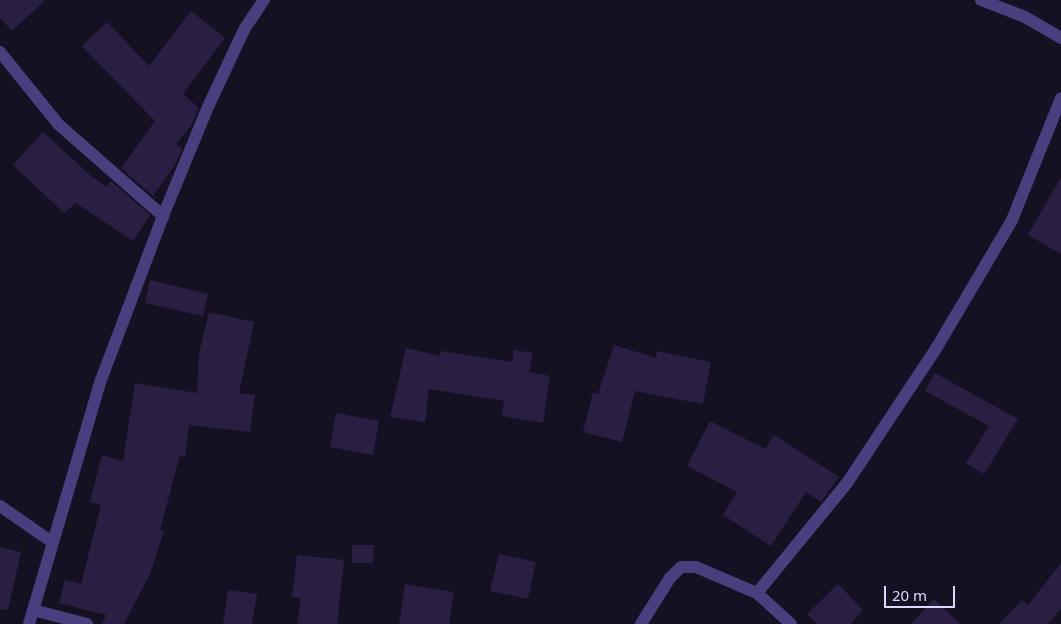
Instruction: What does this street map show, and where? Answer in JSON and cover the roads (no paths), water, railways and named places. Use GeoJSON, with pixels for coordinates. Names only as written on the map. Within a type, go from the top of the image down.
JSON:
{"type":"FeatureCollection","features":[{"type":"Feature","properties":{"kind":"street"},"geometry":{"type":"LineString","coordinates":[[29,624],[101,380],[163,216],[237,46],[264,0]]}},
{"type":"Feature","properties":{"kind":"street"},"geometry":{"type":"LineString","coordinates":[[981,0],[1026,17],[1061,38]]}},
{"type":"Feature","properties":{"kind":"street"},"geometry":{"type":"LineString","coordinates":[[0,52],[58,124],[163,216]]}},
{"type":"Feature","properties":{"kind":"street"},"geometry":{"type":"LineString","coordinates":[[757,593],[847,483],[937,347],[1012,220],[1061,98]]}},
{"type":"Feature","properties":{"kind":"street"},"geometry":{"type":"LineString","coordinates":[[0,506],[52,542]]}},
{"type":"Feature","properties":{"kind":"street"},"geometry":{"type":"LineString","coordinates":[[641,624],[670,578],[681,567],[696,567],[757,593],[791,624]]}},
{"type":"Feature","properties":{"kind":"street"},"geometry":{"type":"LineString","coordinates":[[33,610],[88,624]]}}]}
